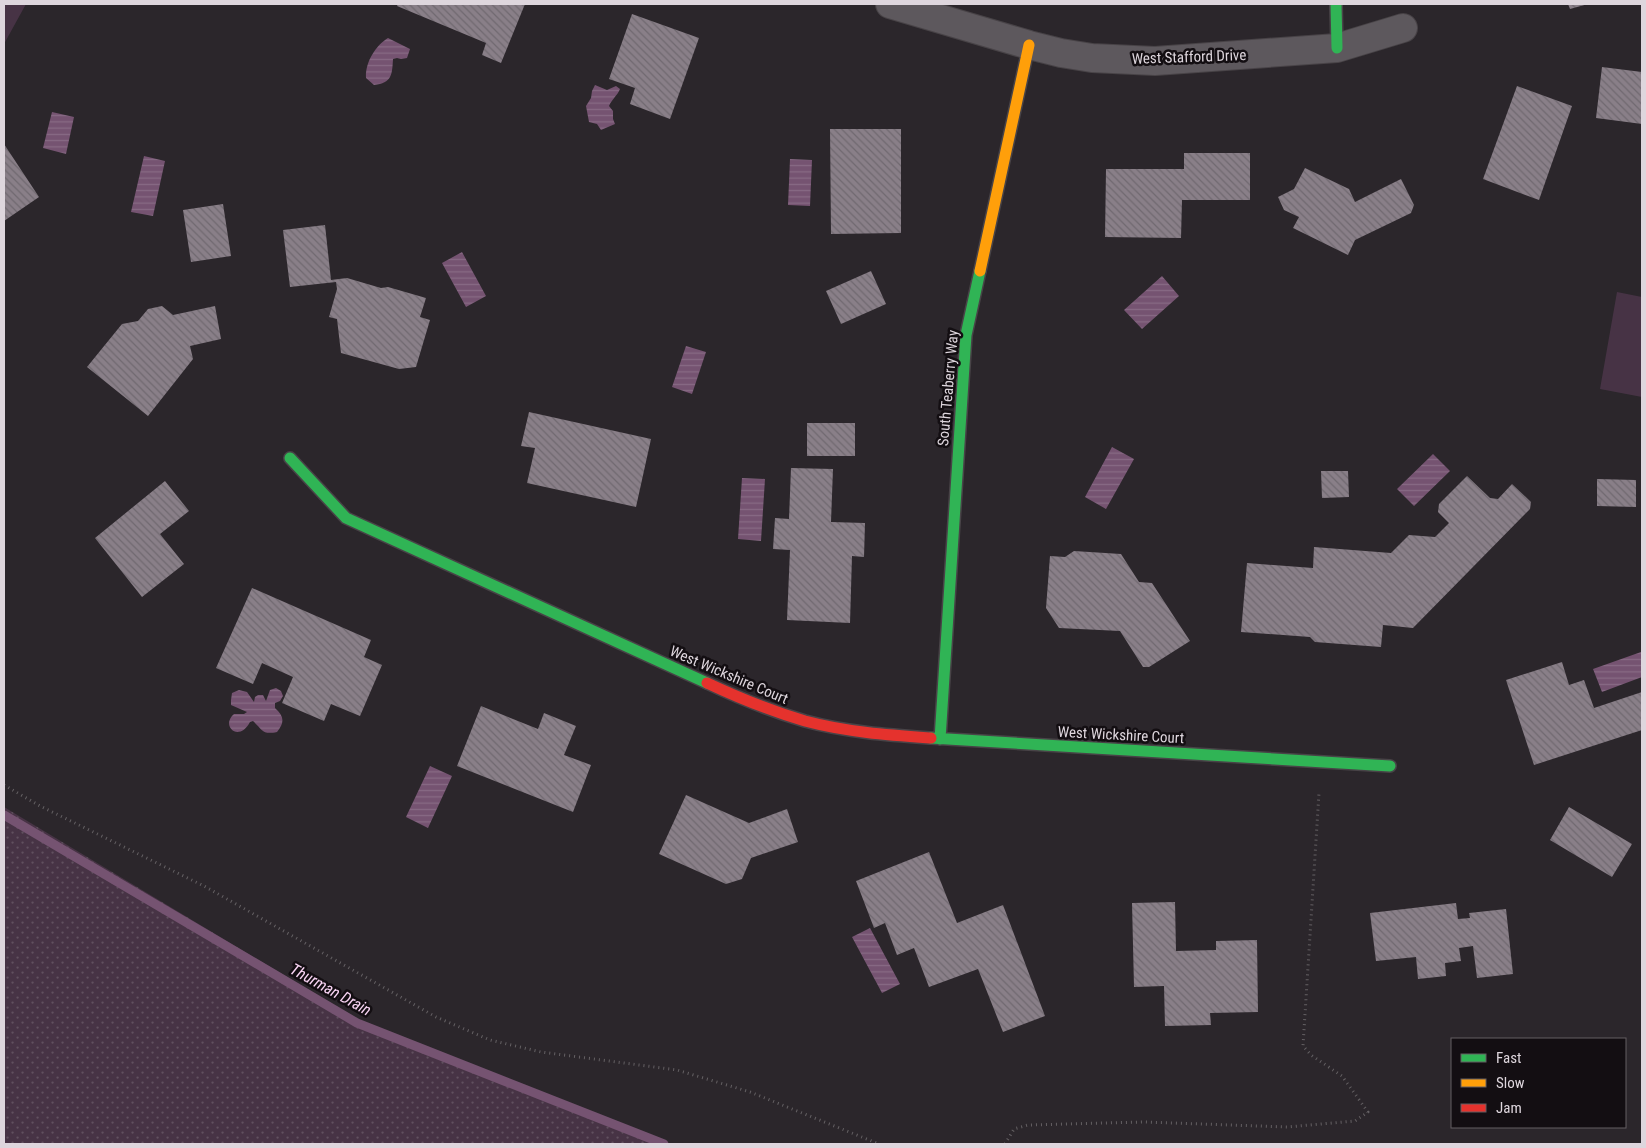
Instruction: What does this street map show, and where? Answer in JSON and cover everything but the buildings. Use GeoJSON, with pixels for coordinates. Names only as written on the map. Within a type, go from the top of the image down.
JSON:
{"type":"FeatureCollection","features":[{"type":"Feature","properties":{"kind":"street","name":"West Stafford Drive"},"geometry":{"type":"LineString","coordinates":[[890,4],[1028,45],[1092,58],[1155,61],[1337,48],[1403,28]]}},
{"type":"Feature","properties":{"kind":"street"},"geometry":{"type":"LineString","coordinates":[[1336,4],[1337,48]]}},
{"type":"Feature","properties":{"kind":"street","name":"South Teaberry Way"},"geometry":{"type":"LineString","coordinates":[[940,739],[966,335],[1028,45]]}},
{"type":"Feature","properties":{"kind":"street","name":"West Wickshire Court"},"geometry":{"type":"LineString","coordinates":[[290,458],[346,518],[746,701],[815,723],[868,733],[940,739],[1390,766]]}},
{"type":"Feature","properties":{"kind":"path"},"geometry":{"type":"LineString","coordinates":[[4,785],[40,806],[204,886],[436,1017],[490,1040],[541,1052],[677,1070],[750,1092],[879,1144]]}},
{"type":"Feature","properties":{"kind":"path"},"geometry":{"type":"LineString","coordinates":[[1005,1144],[1014,1129],[1028,1125],[1144,1122],[1287,1127],[1354,1121],[1368,1112],[1342,1076],[1303,1046],[1319,793]]}},
{"type":"Feature","properties":{"kind":"shaded area"},"geometry":{"type":"Polygon","coordinates":[[[4,4],[26,4],[4,44],[4,4]]]}},
{"type":"Feature","properties":{"kind":"shaded area"},"geometry":{"type":"Polygon","coordinates":[[[388,38],[410,49],[407,58],[393,59],[391,74],[388,80],[374,85],[366,78],[367,67],[375,50],[388,38]]]}},
{"type":"Feature","properties":{"kind":"shaded area"},"geometry":{"type":"Polygon","coordinates":[[[595,85],[607,90],[616,86],[620,89],[609,106],[613,111],[615,124],[601,130],[597,124],[589,122],[586,106],[595,85]]]}},
{"type":"Feature","properties":{"kind":"shaded area"},"geometry":{"type":"Polygon","coordinates":[[[52,112],[74,117],[66,154],[43,148],[52,112]]]}},
{"type":"Feature","properties":{"kind":"shaded area"},"geometry":{"type":"Polygon","coordinates":[[[144,156],[165,161],[153,216],[131,212],[144,156]]]}},
{"type":"Feature","properties":{"kind":"shaded area"},"geometry":{"type":"Polygon","coordinates":[[[790,159],[812,160],[810,206],[788,205],[790,159]]]}},
{"type":"Feature","properties":{"kind":"shaded area"},"geometry":{"type":"Polygon","coordinates":[[[462,252],[486,296],[466,307],[442,263],[462,252]]]}},
{"type":"Feature","properties":{"kind":"shaded area"},"geometry":{"type":"Polygon","coordinates":[[[1162,276],[1179,296],[1142,329],[1124,310],[1162,276]]]}},
{"type":"Feature","properties":{"kind":"shaded area"},"geometry":{"type":"Polygon","coordinates":[[[1617,292],[1642,297],[1642,397],[1600,389],[1617,292]]]}},
{"type":"Feature","properties":{"kind":"shaded area"},"geometry":{"type":"Polygon","coordinates":[[[686,346],[706,352],[692,394],[672,387],[686,346]]]}},
{"type":"Feature","properties":{"kind":"shaded area"},"geometry":{"type":"Polygon","coordinates":[[[1112,447],[1134,459],[1106,509],[1085,497],[1112,447]]]}},
{"type":"Feature","properties":{"kind":"shaded area"},"geometry":{"type":"Polygon","coordinates":[[[1433,454],[1450,471],[1414,506],[1397,489],[1433,454]]]}},
{"type":"Feature","properties":{"kind":"shaded area"},"geometry":{"type":"Polygon","coordinates":[[[742,478],[765,479],[761,541],[738,539],[742,478]]]}},
{"type":"Feature","properties":{"kind":"shaded area"},"geometry":{"type":"Polygon","coordinates":[[[1641,652],[1642,677],[1602,692],[1593,669],[1641,652]]]}},
{"type":"Feature","properties":{"kind":"shaded area"},"geometry":{"type":"Polygon","coordinates":[[[276,688],[281,691],[283,696],[280,701],[275,703],[275,708],[282,719],[277,732],[265,732],[253,721],[241,731],[236,732],[230,727],[230,719],[234,714],[244,714],[247,712],[231,705],[232,693],[239,690],[247,692],[254,702],[255,697],[263,695],[266,701],[270,690],[276,688]]]}},
{"type":"Feature","properties":{"kind":"shaded area"},"geometry":{"type":"Polygon","coordinates":[[[430,766],[452,776],[428,828],[406,817],[430,766]]]}},
{"type":"Feature","properties":{"kind":"shaded area"},"geometry":{"type":"Polygon","coordinates":[[[4,807],[380,1033],[654,1144],[4,1144],[4,807]]]}},
{"type":"Feature","properties":{"kind":"shaded area"},"geometry":{"type":"Polygon","coordinates":[[[870,928],[900,984],[882,993],[852,937],[870,928]]]}},
{"type":"Feature","properties":{"kind":"waterway","name":"Thurman Drain"},"geometry":{"type":"LineString","coordinates":[[4,815],[357,1023],[664,1144]]}},
{"type":"Feature","properties":{"kind":"traffic: fast"},"geometry":{"type":"LineString","coordinates":[[1336,4],[1337,48]]}},
{"type":"Feature","properties":{"kind":"traffic: fast"},"geometry":{"type":"LineString","coordinates":[[940,739],[966,335],[980,271]]}},
{"type":"Feature","properties":{"kind":"traffic: fast"},"geometry":{"type":"LineString","coordinates":[[290,458],[346,518],[707,683]]}},
{"type":"Feature","properties":{"kind":"traffic: fast"},"geometry":{"type":"LineString","coordinates":[[931,738],[1390,766]]}},
{"type":"Feature","properties":{"kind":"traffic: slow"},"geometry":{"type":"LineString","coordinates":[[980,271],[1029,45]]}},
{"type":"Feature","properties":{"kind":"traffic: jam"},"geometry":{"type":"LineString","coordinates":[[707,683],[755,704],[820,725],[883,734],[931,738]]}}]}
